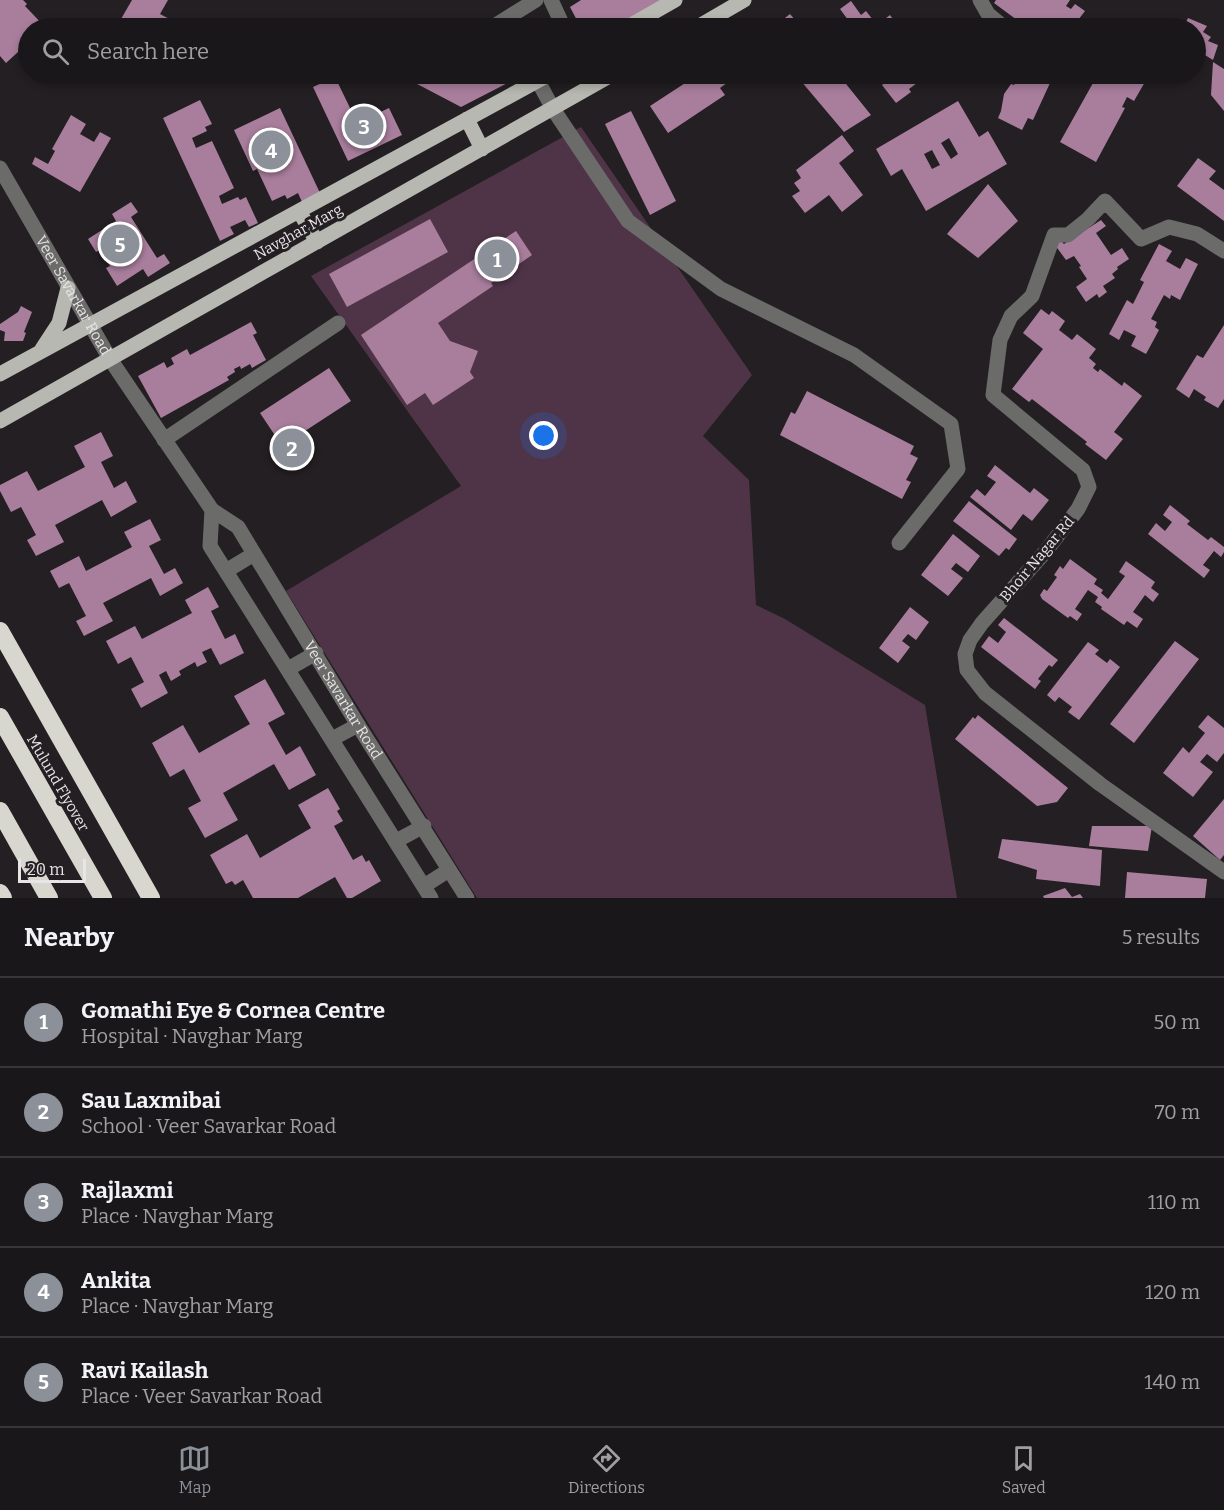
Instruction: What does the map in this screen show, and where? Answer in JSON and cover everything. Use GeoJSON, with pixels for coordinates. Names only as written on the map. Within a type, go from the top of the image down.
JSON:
{"type":"FeatureCollection","features":[{"type":"Feature","properties":{"kind":"highway"},"geometry":{"type":"LineString","coordinates":[[0,631],[151,898]]}},
{"type":"Feature","properties":{"kind":"highway","name":"Mulund Flyover"},"geometry":{"type":"LineString","coordinates":[[0,717],[103,898]]}},
{"type":"Feature","properties":{"kind":"highway"},"geometry":{"type":"LineString","coordinates":[[0,811],[49,898]]}},
{"type":"Feature","properties":{"kind":"highway"},"geometry":{"type":"LineString","coordinates":[[0,893],[3,898]]}},
{"type":"Feature","properties":{"kind":"main road"},"geometry":{"type":"LineString","coordinates":[[644,18],[675,0]]}},
{"type":"Feature","properties":{"kind":"main road"},"geometry":{"type":"LineString","coordinates":[[713,18],[744,0]]}},
{"type":"Feature","properties":{"kind":"main road"},"geometry":{"type":"LineString","coordinates":[[0,374],[531,84]]}},
{"type":"Feature","properties":{"kind":"main road","name":"Navghar Marg"},"geometry":{"type":"LineString","coordinates":[[0,420],[554,109],[584,84]]}},
{"type":"Feature","properties":{"kind":"main road"},"geometry":{"type":"LineString","coordinates":[[467,119],[482,149]]}},
{"type":"Feature","properties":{"kind":"main road"},"geometry":{"type":"LineString","coordinates":[[299,211],[317,242]]}},
{"type":"Feature","properties":{"kind":"main road"},"geometry":{"type":"LineString","coordinates":[[40,351],[59,323],[68,288]]}},
{"type":"Feature","properties":{"kind":"street"},"geometry":{"type":"LineString","coordinates":[[507,18],[536,0]]}},
{"type":"Feature","properties":{"kind":"street"},"geometry":{"type":"LineString","coordinates":[[551,0],[559,18]]}},
{"type":"Feature","properties":{"kind":"street"},"geometry":{"type":"LineString","coordinates":[[980,0],[993,18]]}},
{"type":"Feature","properties":{"kind":"street"},"geometry":{"type":"LineString","coordinates":[[546,84],[554,109],[628,221],[721,289],[854,355],[951,424],[958,469],[899,543]]}},
{"type":"Feature","properties":{"kind":"street","name":"Veer Savarkar Road"},"geometry":{"type":"LineString","coordinates":[[0,168],[110,359],[212,510],[238,527],[358,725],[424,826],[448,870],[467,898]]}},
{"type":"Feature","properties":{"kind":"street","name":"Bhoir Nagar Rd"},"geometry":{"type":"LineString","coordinates":[[1224,251],[1197,234],[1169,227],[1141,239],[1105,201],[1068,235],[1054,236],[1032,296],[1011,316],[1000,340],[993,396],[1083,470],[1089,487],[1078,509],[1046,551],[982,623],[970,640],[965,654],[967,670],[985,693],[1100,784],[1224,872]]}},
{"type":"Feature","properties":{"kind":"street"},"geometry":{"type":"LineString","coordinates":[[164,440],[338,323]]}},
{"type":"Feature","properties":{"kind":"street","name":"Veer Savarkar Road"},"geometry":{"type":"LineString","coordinates":[[212,510],[210,546],[428,892]]}},
{"type":"Feature","properties":{"kind":"street"},"geometry":{"type":"LineString","coordinates":[[226,571],[254,554]]}},
{"type":"Feature","properties":{"kind":"street"},"geometry":{"type":"LineString","coordinates":[[288,669],[316,653]]}},
{"type":"Feature","properties":{"kind":"street"},"geometry":{"type":"LineString","coordinates":[[332,739],[358,725]]}},
{"type":"Feature","properties":{"kind":"street"},"geometry":{"type":"LineString","coordinates":[[396,841],[424,826]]}},
{"type":"Feature","properties":{"kind":"street"},"geometry":{"type":"LineString","coordinates":[[428,892],[448,870]]}},
{"type":"Feature","properties":{"kind":"shaded area"},"geometry":{"type":"Polygon","coordinates":[[[581,127],[752,375],[703,436],[749,480],[756,605],[785,619],[925,705],[957,898],[477,898],[286,591],[461,486],[311,276],[581,127]]]}},
{"type":"Feature","properties":{"kind":"building"},"geometry":{"type":"Polygon","coordinates":[[[0,0],[23,0],[27,4],[25,6],[36,18],[18,18],[18,52],[6,63],[0,56],[0,0]]]}},
{"type":"Feature","properties":{"kind":"building"},"geometry":{"type":"Polygon","coordinates":[[[132,0],[168,0],[160,14],[168,18],[122,18],[132,0]]]}},
{"type":"Feature","properties":{"kind":"building"},"geometry":{"type":"Polygon","coordinates":[[[581,0],[671,0],[637,18],[576,18],[570,7],[581,0]]]}},
{"type":"Feature","properties":{"kind":"building"},"geometry":{"type":"Polygon","coordinates":[[[996,0],[1070,0],[1066,6],[1071,9],[1075,4],[1085,11],[1080,18],[1014,18],[994,3],[996,0]]]}},
{"type":"Feature","properties":{"kind":"building"},"geometry":{"type":"Polygon","coordinates":[[[851,1],[861,15],[866,11],[872,18],[847,18],[840,9],[851,1]]]}},
{"type":"Feature","properties":{"kind":"building"},"geometry":{"type":"Polygon","coordinates":[[[1206,34],[1211,37],[1208,41],[1218,45],[1213,60],[1206,56],[1206,34]]]}},
{"type":"Feature","properties":{"kind":"building"},"geometry":{"type":"Polygon","coordinates":[[[1213,62],[1224,69],[1224,111],[1211,95],[1213,62]]]}},
{"type":"Feature","properties":{"kind":"building"},"geometry":{"type":"Polygon","coordinates":[[[320,84],[338,84],[352,112],[366,105],[372,116],[389,108],[402,135],[348,161],[313,87],[320,84]]]}},
{"type":"Feature","properties":{"kind":"building"},"geometry":{"type":"Polygon","coordinates":[[[417,84],[506,84],[461,107],[417,84]]]}},
{"type":"Feature","properties":{"kind":"building"},"geometry":{"type":"Polygon","coordinates":[[[684,84],[726,84],[720,88],[725,95],[668,133],[650,106],[684,84]]]}},
{"type":"Feature","properties":{"kind":"building"},"geometry":{"type":"Polygon","coordinates":[[[803,84],[846,84],[871,115],[844,132],[803,84]]]}},
{"type":"Feature","properties":{"kind":"building"},"geometry":{"type":"Polygon","coordinates":[[[916,84],[909,89],[911,92],[896,103],[882,85],[916,84]]]}},
{"type":"Feature","properties":{"kind":"building"},"geometry":{"type":"Polygon","coordinates":[[[1011,84],[1050,84],[1033,120],[1028,118],[1022,130],[998,118],[1004,94],[1011,84]]]}},
{"type":"Feature","properties":{"kind":"building"},"geometry":{"type":"Polygon","coordinates":[[[1092,84],[1144,84],[1134,101],[1127,97],[1122,107],[1125,108],[1096,162],[1060,142],[1092,84]]]}},
{"type":"Feature","properties":{"kind":"building"},"geometry":{"type":"Polygon","coordinates":[[[200,100],[212,124],[205,127],[207,131],[192,138],[196,148],[212,141],[234,188],[219,196],[222,204],[238,197],[240,200],[246,197],[258,223],[249,227],[245,220],[230,227],[234,234],[220,241],[163,118],[200,100]]]}},
{"type":"Feature","properties":{"kind":"building"},"geometry":{"type":"Polygon","coordinates":[[[958,101],[979,137],[988,131],[1007,164],[926,211],[902,169],[891,176],[876,149],[958,101]],[[949,138],[941,143],[951,159],[958,154],[949,138]],[[932,150],[924,154],[932,169],[940,165],[932,150]]]}},
{"type":"Feature","properties":{"kind":"building"},"geometry":{"type":"Polygon","coordinates":[[[280,108],[320,193],[302,202],[298,193],[287,199],[285,195],[272,201],[257,169],[253,171],[234,130],[280,108]]]}},
{"type":"Feature","properties":{"kind":"building"},"geometry":{"type":"Polygon","coordinates":[[[631,111],[676,201],[650,215],[605,124],[631,111]]]}},
{"type":"Feature","properties":{"kind":"building"},"geometry":{"type":"Polygon","coordinates":[[[71,115],[86,124],[80,134],[94,142],[100,132],[111,138],[80,192],[32,164],[35,157],[48,164],[55,151],[52,149],[71,115]]]}},
{"type":"Feature","properties":{"kind":"building"},"geometry":{"type":"Polygon","coordinates":[[[842,135],[854,151],[839,163],[863,195],[842,212],[829,195],[805,213],[792,196],[800,191],[794,183],[801,178],[796,170],[842,135]]]}},
{"type":"Feature","properties":{"kind":"building"},"geometry":{"type":"Polygon","coordinates":[[[1198,158],[1216,171],[1209,179],[1224,190],[1224,221],[1177,186],[1198,158]]]}},
{"type":"Feature","properties":{"kind":"building"},"geometry":{"type":"Polygon","coordinates":[[[988,184],[1018,221],[978,258],[947,234],[988,184]]]}},
{"type":"Feature","properties":{"kind":"building"},"geometry":{"type":"Polygon","coordinates":[[[131,202],[138,212],[131,217],[157,258],[164,254],[170,263],[148,277],[143,269],[117,286],[106,268],[110,266],[100,250],[96,252],[88,239],[116,221],[112,214],[131,202]]]}},
{"type":"Feature","properties":{"kind":"building"},"geometry":{"type":"Polygon","coordinates":[[[430,219],[448,252],[347,307],[329,274],[430,219]]]}},
{"type":"Feature","properties":{"kind":"building"},"geometry":{"type":"Polygon","coordinates":[[[1101,220],[1106,226],[1096,233],[1111,255],[1122,248],[1129,259],[1117,267],[1118,269],[1112,274],[1115,278],[1103,286],[1107,292],[1099,298],[1097,294],[1086,302],[1076,287],[1087,279],[1079,267],[1081,266],[1074,256],[1066,260],[1055,245],[1061,241],[1064,244],[1101,220]]]}},
{"type":"Feature","properties":{"kind":"building"},"geometry":{"type":"Polygon","coordinates":[[[516,231],[532,255],[491,283],[493,286],[438,323],[450,341],[478,351],[470,372],[474,378],[433,405],[425,393],[407,405],[361,335],[516,231]]]}},
{"type":"Feature","properties":{"kind":"building"},"geometry":{"type":"Polygon","coordinates":[[[1159,244],[1172,251],[1166,261],[1180,269],[1186,258],[1198,264],[1180,300],[1171,295],[1170,299],[1164,295],[1151,319],[1157,322],[1155,327],[1159,330],[1146,354],[1131,346],[1136,336],[1124,330],[1119,340],[1109,334],[1127,300],[1133,304],[1144,282],[1140,280],[1159,244]]]}},
{"type":"Feature","properties":{"kind":"building"},"geometry":{"type":"Polygon","coordinates":[[[21,306],[32,312],[23,341],[4,341],[5,332],[0,330],[0,324],[18,312],[21,306]]]}},
{"type":"Feature","properties":{"kind":"building"},"geometry":{"type":"Polygon","coordinates":[[[1041,309],[1049,315],[1052,311],[1065,321],[1059,330],[1072,340],[1077,334],[1096,349],[1089,358],[1096,364],[1093,368],[1098,372],[1100,369],[1122,386],[1124,382],[1142,396],[1114,432],[1123,439],[1106,460],[1085,444],[1087,442],[1032,399],[1029,402],[1012,389],[1043,349],[1023,333],[1041,309]]]}},
{"type":"Feature","properties":{"kind":"building"},"geometry":{"type":"Polygon","coordinates":[[[251,322],[257,333],[253,335],[266,360],[252,368],[250,364],[241,369],[240,366],[234,369],[235,372],[227,377],[229,380],[161,418],[138,376],[164,362],[167,368],[174,364],[171,358],[187,349],[190,355],[251,322]]]}},
{"type":"Feature","properties":{"kind":"building"},"geometry":{"type":"Polygon","coordinates":[[[1224,325],[1224,399],[1218,408],[1204,400],[1206,397],[1194,389],[1189,398],[1176,389],[1197,355],[1203,358],[1224,325]]]}},
{"type":"Feature","properties":{"kind":"building"},"geometry":{"type":"Polygon","coordinates":[[[329,368],[351,401],[282,446],[260,413],[329,368]]]}},
{"type":"Feature","properties":{"kind":"building"},"geometry":{"type":"Polygon","coordinates":[[[807,391],[914,446],[910,454],[918,458],[906,480],[911,482],[902,499],[780,435],[791,412],[795,414],[807,391]]]}},
{"type":"Feature","properties":{"kind":"building"},"geometry":{"type":"Polygon","coordinates":[[[101,432],[113,456],[101,462],[114,488],[126,481],[137,502],[111,517],[102,500],[55,525],[64,542],[36,556],[27,540],[36,535],[21,507],[11,512],[0,491],[0,485],[27,471],[38,491],[85,467],[74,446],[101,432]]]}},
{"type":"Feature","properties":{"kind":"building"},"geometry":{"type":"Polygon","coordinates":[[[995,465],[1030,493],[1034,488],[1049,500],[1032,521],[1023,514],[1011,530],[970,497],[977,489],[985,496],[996,482],[987,476],[995,465]]]}},
{"type":"Feature","properties":{"kind":"building"},"geometry":{"type":"Polygon","coordinates":[[[969,501],[1017,539],[1009,550],[1006,548],[999,556],[953,521],[969,501]]]}},
{"type":"Feature","properties":{"kind":"building"},"geometry":{"type":"Polygon","coordinates":[[[1170,505],[1190,521],[1187,524],[1208,540],[1211,537],[1224,547],[1221,557],[1214,551],[1203,565],[1210,570],[1204,578],[1148,534],[1156,523],[1165,531],[1172,522],[1163,515],[1170,505]]]}},
{"type":"Feature","properties":{"kind":"building"},"geometry":{"type":"Polygon","coordinates":[[[150,519],[161,540],[149,546],[164,574],[175,568],[183,583],[160,596],[151,578],[103,603],[113,621],[84,636],[76,621],[86,616],[69,583],[59,588],[50,571],[79,556],[86,571],[132,547],[124,532],[150,519]]]}},
{"type":"Feature","properties":{"kind":"building"},"geometry":{"type":"Polygon","coordinates":[[[953,534],[980,556],[968,572],[956,563],[951,569],[963,578],[948,596],[921,575],[953,534]]]}},
{"type":"Feature","properties":{"kind":"building"},"geometry":{"type":"Polygon","coordinates":[[[1070,559],[1097,579],[1094,584],[1103,590],[1101,593],[1108,599],[1125,576],[1119,572],[1126,561],[1155,582],[1151,588],[1159,594],[1153,602],[1145,595],[1133,612],[1143,619],[1137,628],[1127,621],[1124,625],[1101,609],[1102,607],[1095,602],[1098,597],[1088,590],[1075,609],[1082,614],[1077,621],[1070,616],[1068,618],[1042,599],[1040,595],[1044,589],[1047,591],[1057,577],[1054,575],[1060,566],[1063,569],[1070,559]]]}},
{"type":"Feature","properties":{"kind":"building"},"geometry":{"type":"Polygon","coordinates":[[[208,587],[219,607],[211,611],[225,639],[235,634],[244,653],[220,665],[211,648],[202,652],[207,662],[197,667],[195,662],[179,671],[181,675],[171,681],[166,671],[159,675],[168,693],[141,708],[131,689],[144,682],[131,657],[118,664],[106,641],[135,626],[142,639],[192,613],[185,600],[208,587]]]}},
{"type":"Feature","properties":{"kind":"building"},"geometry":{"type":"Polygon","coordinates":[[[910,607],[929,622],[916,640],[908,634],[902,641],[910,647],[898,663],[879,648],[910,607]]]}},
{"type":"Feature","properties":{"kind":"building"},"geometry":{"type":"Polygon","coordinates":[[[1004,618],[1058,660],[1052,667],[1049,665],[1038,679],[1041,681],[1035,689],[981,647],[989,636],[998,643],[1006,632],[998,625],[1004,618]]]}},
{"type":"Feature","properties":{"kind":"building"},"geometry":{"type":"Polygon","coordinates":[[[1175,641],[1199,659],[1134,743],[1110,724],[1175,641]]]}},
{"type":"Feature","properties":{"kind":"building"},"geometry":{"type":"Polygon","coordinates":[[[1088,642],[1099,650],[1095,654],[1107,663],[1110,659],[1120,667],[1079,720],[1068,712],[1072,707],[1059,697],[1055,702],[1047,695],[1088,642]]]}},
{"type":"Feature","properties":{"kind":"building"},"geometry":{"type":"Polygon","coordinates":[[[265,679],[285,714],[268,723],[286,755],[300,746],[316,775],[289,790],[274,764],[223,793],[238,820],[205,838],[188,808],[201,801],[184,769],[170,777],[152,743],[183,725],[199,753],[250,724],[234,696],[265,679]]]}},
{"type":"Feature","properties":{"kind":"building"},"geometry":{"type":"Polygon","coordinates":[[[978,715],[1068,788],[1057,802],[1037,806],[955,739],[973,717],[975,719],[978,715]]]}},
{"type":"Feature","properties":{"kind":"building"},"geometry":{"type":"Polygon","coordinates":[[[1208,715],[1224,728],[1224,753],[1217,762],[1207,754],[1200,762],[1213,772],[1193,797],[1163,773],[1183,747],[1189,753],[1205,733],[1198,727],[1208,715]]]}},
{"type":"Feature","properties":{"kind":"building"},"geometry":{"type":"Polygon","coordinates":[[[328,788],[340,809],[337,811],[343,821],[334,826],[353,860],[362,855],[366,862],[369,860],[381,881],[352,898],[347,898],[335,877],[298,898],[253,898],[243,880],[235,885],[232,881],[226,884],[210,855],[247,834],[260,858],[311,828],[298,805],[328,788]]]}},
{"type":"Feature","properties":{"kind":"building"},"geometry":{"type":"Polygon","coordinates":[[[1224,799],[1224,855],[1220,860],[1193,836],[1224,799]]]}},
{"type":"Feature","properties":{"kind":"building"},"geometry":{"type":"Polygon","coordinates":[[[1092,826],[1152,826],[1148,851],[1089,846],[1092,826]]]}},
{"type":"Feature","properties":{"kind":"building"},"geometry":{"type":"Polygon","coordinates":[[[1002,839],[1102,850],[1100,886],[1036,879],[1037,870],[998,858],[1002,839]]]}},
{"type":"Feature","properties":{"kind":"building"},"geometry":{"type":"Polygon","coordinates":[[[1127,872],[1207,879],[1205,898],[1125,898],[1127,872]]]}},
{"type":"Feature","properties":{"kind":"building"},"geometry":{"type":"Polygon","coordinates":[[[1065,888],[1072,897],[1080,894],[1083,898],[1044,898],[1043,896],[1065,888]]]}},
{"type":"Feature","properties":{"kind":"place","name":"Rajlaxmi"},"geometry":{"type":"Point","coordinates":[364,126]}},
{"type":"Feature","properties":{"kind":"place","name":"Ankita"},"geometry":{"type":"Point","coordinates":[271,150]}},
{"type":"Feature","properties":{"kind":"place","name":"Ravi Kailash"},"geometry":{"type":"Point","coordinates":[120,244]}},
{"type":"Feature","properties":{"kind":"place","name":"Gomathi Eye & Cornea Centre"},"geometry":{"type":"Point","coordinates":[497,259]}},
{"type":"Feature","properties":{"kind":"place","name":"Sau Laxmibai"},"geometry":{"type":"Point","coordinates":[292,448]}}]}
